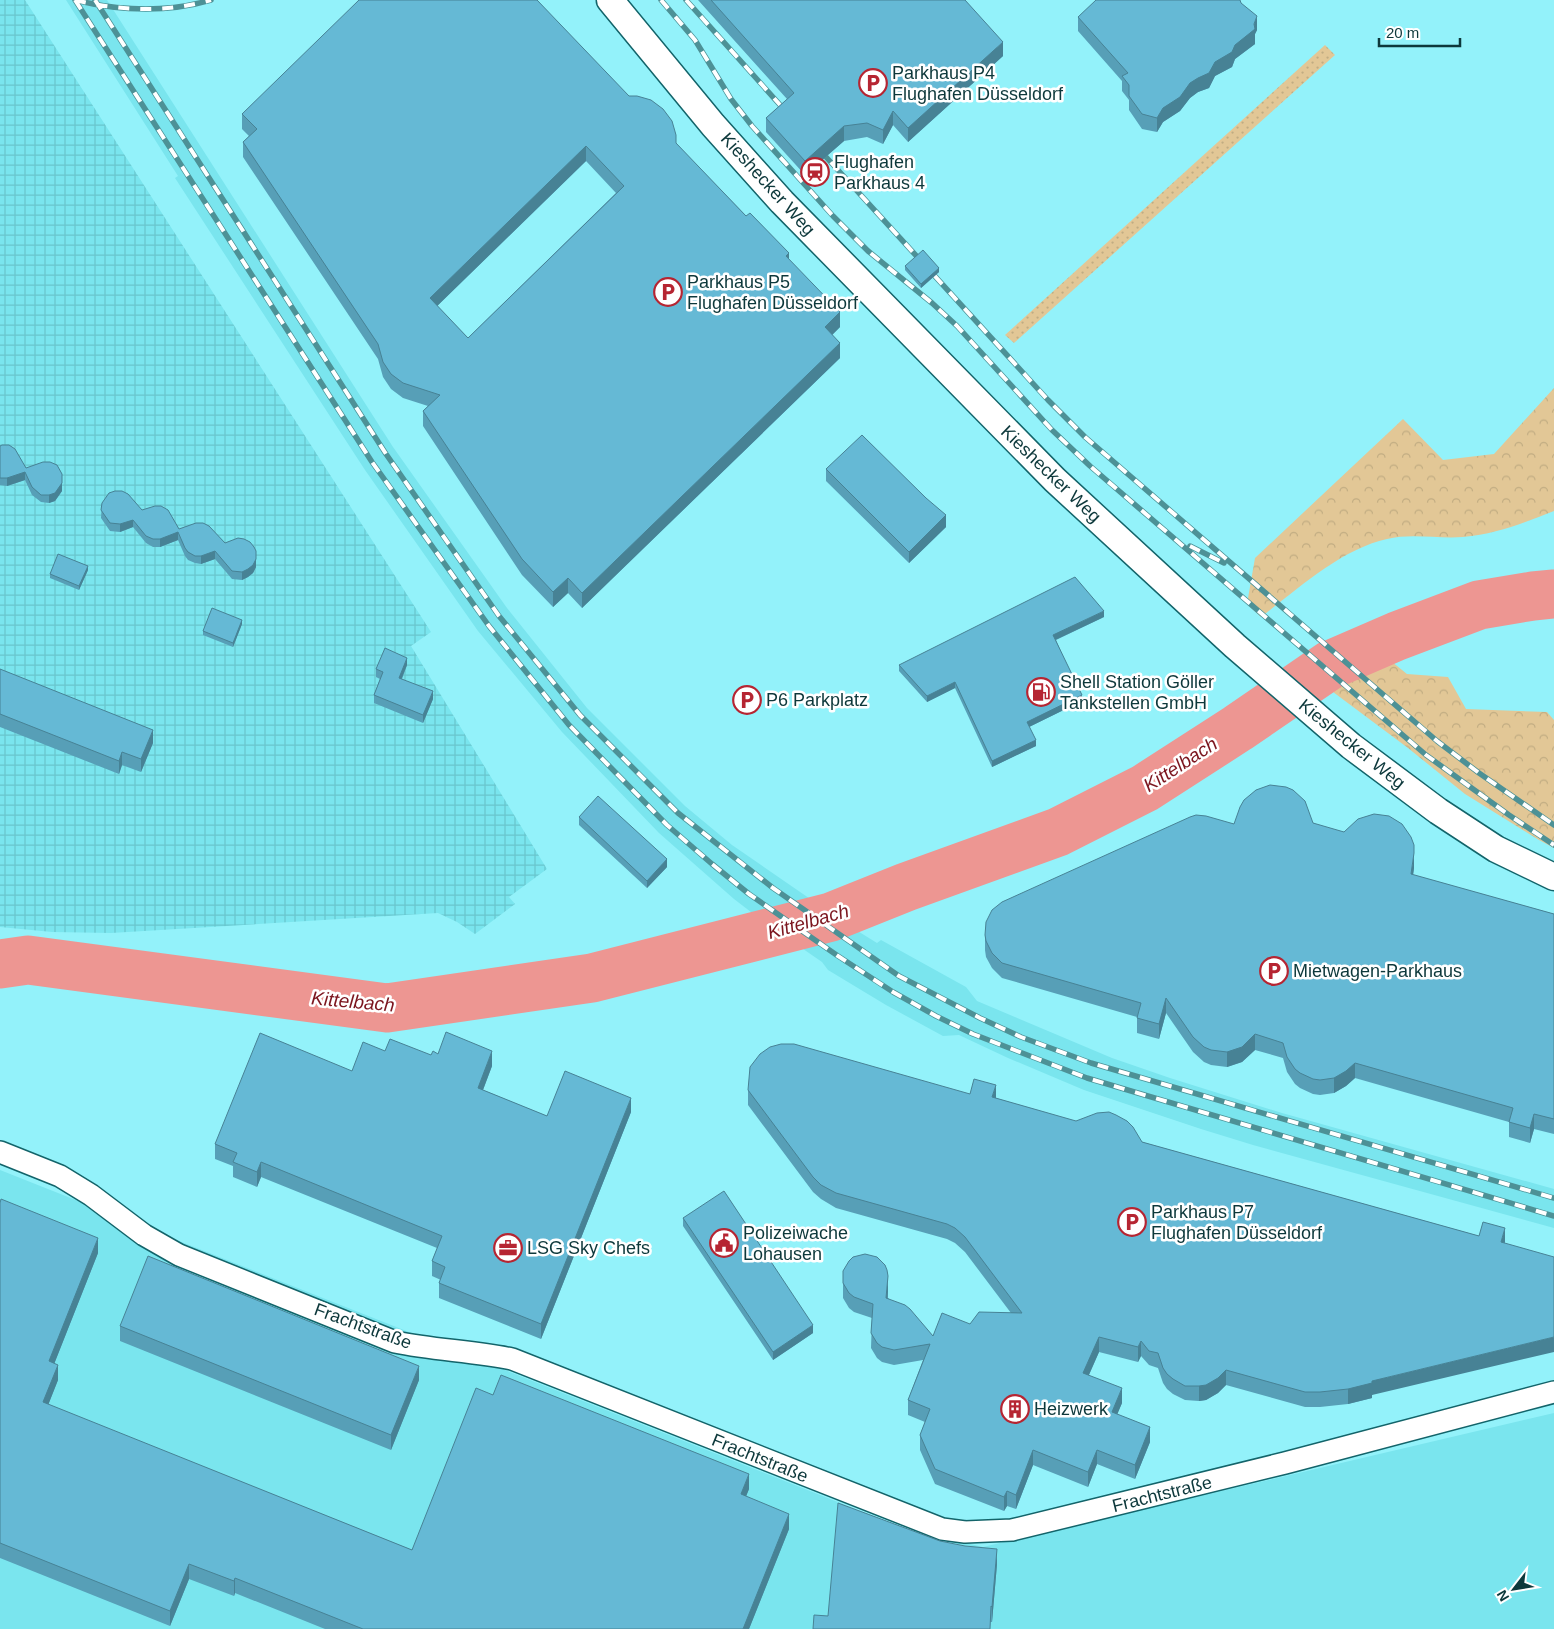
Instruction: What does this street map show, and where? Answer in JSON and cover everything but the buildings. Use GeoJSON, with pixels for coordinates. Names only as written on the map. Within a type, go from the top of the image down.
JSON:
{"type":"FeatureCollection","features":[{"type":"Feature","properties":{"kind":"street","name":"Kieshecker Weg"},"geometry":{"type":"LineString","coordinates":[[610,0],[714,125],[782,202],[1055,480],[1184,600],[1351,746],[1438,811],[1496,849],[1554,877]]}},
{"type":"Feature","properties":{"kind":"street","name":"Frachtstraße"},"geometry":{"type":"LineString","coordinates":[[0,1152],[60,1176],[91,1195],[144,1235],[179,1255],[396,1342],[421,1348],[475,1352],[512,1359],[942,1529],[965,1532],[1012,1530],[1285,1464],[1554,1392]]}},
{"type":"Feature","properties":{"kind":"shaded area"},"geometry":{"type":"Polygon","coordinates":[[[0,0],[25,0],[431,632],[411,646],[547,869],[509,897],[515,904],[475,934],[457,922],[438,913],[111,933],[52,932],[0,927],[0,0]]]}},
{"type":"Feature","properties":{"kind":"shaded area"},"geometry":{"type":"Polygon","coordinates":[[[66,0],[107,0],[393,447],[507,608],[587,708],[685,806],[732,845],[877,943],[881,940],[966,987],[977,1001],[1112,1058],[1170,1078],[1282,1113],[1554,1189],[1554,1228],[1201,1129],[1084,1090],[959,1035],[943,1036],[828,970],[822,962],[734,899],[659,833],[562,732],[478,631],[365,470],[175,178],[178,176],[66,0]]]}},
{"type":"Feature","properties":{"kind":"shaded area"},"geometry":{"type":"Polygon","coordinates":[[[0,1170],[906,1529],[983,1547],[1554,1413],[1554,1629],[0,1629],[0,1170]]]}},
{"type":"Feature","properties":{"kind":"green space"},"geometry":{"type":"Polygon","coordinates":[[[1325,45],[1335,55],[1014,343],[1005,335],[1325,45]]]}},
{"type":"Feature","properties":{"kind":"green space"},"geometry":{"type":"Polygon","coordinates":[[[1554,388],[1554,511],[1510,527],[1475,536],[1405,536],[1370,544],[1353,551],[1321,571],[1261,617],[1247,604],[1255,558],[1403,419],[1443,460],[1494,454],[1554,388]]]}},
{"type":"Feature","properties":{"kind":"green space"},"geometry":{"type":"Polygon","coordinates":[[[1381,653],[1407,674],[1448,677],[1466,709],[1547,712],[1554,720],[1554,848],[1465,794],[1408,748],[1321,683],[1381,653]]]}},
{"type":"Feature","properties":{"kind":"waterway","name":"Kittelbach"},"geometry":{"type":"LineString","coordinates":[[0,964],[28,960],[387,1008],[592,978],[831,917],[906,887],[1058,832],[1145,788],[1238,728],[1330,665],[1397,636],[1479,605],[1554,594]]}},
{"type":"Feature","properties":{"kind":"railway"},"geometry":{"type":"LineString","coordinates":[[75,0],[372,462],[489,626],[569,725],[667,825],[712,864],[749,894],[893,992],[973,1034],[1087,1078],[1554,1216]]}},
{"type":"Feature","properties":{"kind":"railway"},"geometry":{"type":"LineString","coordinates":[[75,0],[92,4],[143,9],[177,7],[211,0]]}},
{"type":"Feature","properties":{"kind":"railway"},"geometry":{"type":"LineString","coordinates":[[95,0],[386,454],[499,616],[580,715],[678,813],[773,888],[899,976],[1021,1037],[1091,1063],[1554,1198]]}},
{"type":"Feature","properties":{"kind":"railway"},"geometry":{"type":"LineString","coordinates":[[661,0],[695,40],[731,99],[752,126],[833,216],[868,251],[957,326],[1052,430],[1090,466],[1426,755],[1554,845]]}},
{"type":"Feature","properties":{"kind":"railway"},"geometry":{"type":"LineString","coordinates":[[686,0],[790,116]]}},
{"type":"Feature","properties":{"kind":"railway"},"geometry":{"type":"LineString","coordinates":[[816,146],[1048,400],[1085,437],[1437,741],[1554,825]]}},
{"type":"Feature","properties":{"kind":"railway"},"geometry":{"type":"LineString","coordinates":[[1190,546],[1224,563]]}},
{"type":"Feature","properties":{"kind":"place","name":"Parkhaus P4 Flughafen Düsseldorf"},"geometry":{"type":"Point","coordinates":[873,83]}},
{"type":"Feature","properties":{"kind":"place","name":"Flughafen Parkhaus 4"},"geometry":{"type":"Point","coordinates":[815,172]}},
{"type":"Feature","properties":{"kind":"place","name":"Parkhaus P5 Flughafen Düsseldorf"},"geometry":{"type":"Point","coordinates":[668,292]}},
{"type":"Feature","properties":{"kind":"place","name":"Shell Station Göller Tankstellen GmbH"},"geometry":{"type":"Point","coordinates":[1041,692]}},
{"type":"Feature","properties":{"kind":"place","name":"P6 Parkplatz"},"geometry":{"type":"Point","coordinates":[747,700]}},
{"type":"Feature","properties":{"kind":"place","name":"Mietwagen-Parkhaus"},"geometry":{"type":"Point","coordinates":[1274,971]}},
{"type":"Feature","properties":{"kind":"place","name":"Parkhaus P7 Flughafen Düsseldorf"},"geometry":{"type":"Point","coordinates":[1132,1222]}},
{"type":"Feature","properties":{"kind":"place","name":"Polizeiwache Lohausen"},"geometry":{"type":"Point","coordinates":[724,1243]}},
{"type":"Feature","properties":{"kind":"place","name":"LSG Sky Chefs"},"geometry":{"type":"Point","coordinates":[508,1248]}},
{"type":"Feature","properties":{"kind":"place","name":"Heizwerk"},"geometry":{"type":"Point","coordinates":[1015,1409]}}]}
